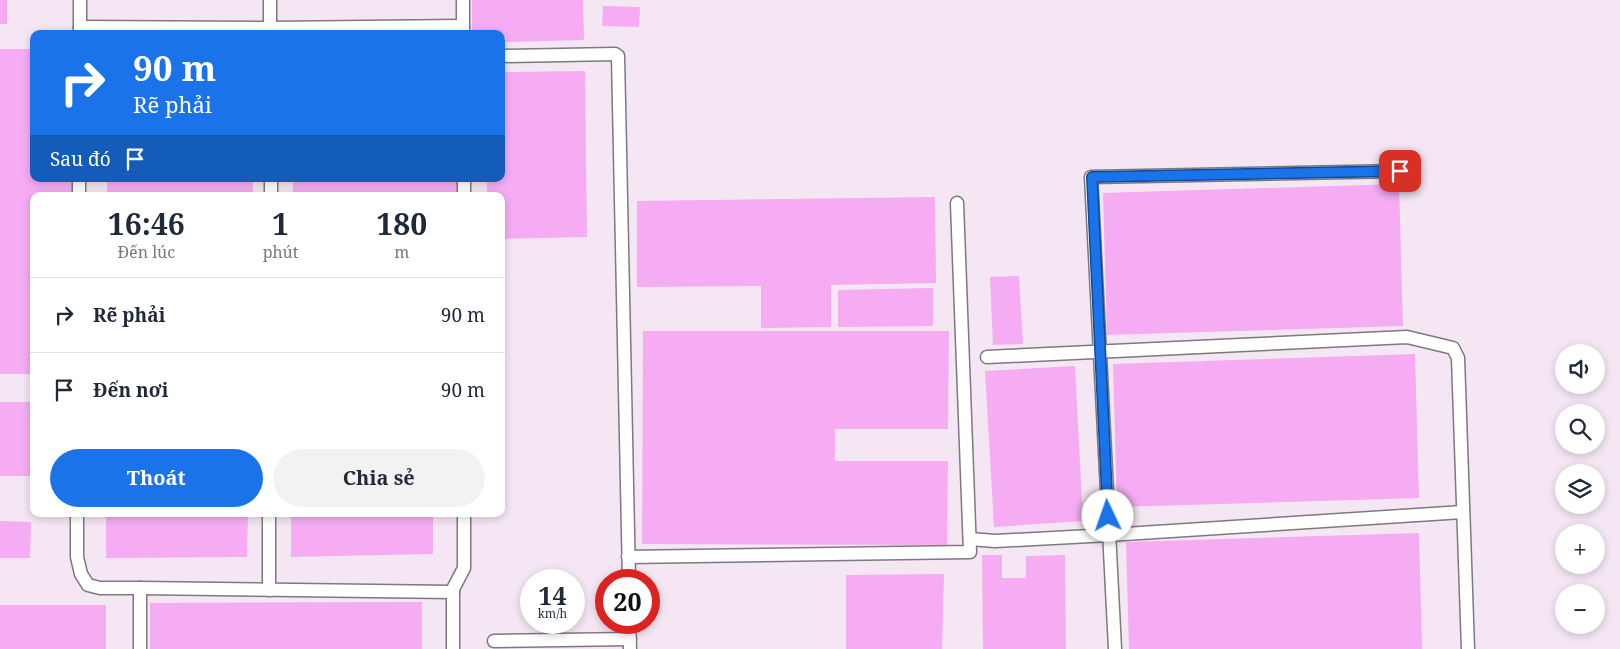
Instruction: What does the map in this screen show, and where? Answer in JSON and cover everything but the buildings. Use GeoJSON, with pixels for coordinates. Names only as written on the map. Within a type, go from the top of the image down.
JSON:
{"type":"FeatureCollection","features":[{"type":"Feature","properties":{"kind":"lane"},"geometry":{"type":"LineString","coordinates":[[80,0],[80,30]]}},
{"type":"Feature","properties":{"kind":"lane"},"geometry":{"type":"LineString","coordinates":[[270,0],[270,30]]}},
{"type":"Feature","properties":{"kind":"lane"},"geometry":{"type":"LineString","coordinates":[[463,0],[463,30]]}},
{"type":"Feature","properties":{"kind":"lane"},"geometry":{"type":"LineString","coordinates":[[505,56],[615,54],[618,56],[628,569]]}},
{"type":"Feature","properties":{"kind":"lane"},"geometry":{"type":"LineString","coordinates":[[1115,649],[1092,177],[1400,171]]}},
{"type":"Feature","properties":{"kind":"lane"},"geometry":{"type":"LineString","coordinates":[[628,557],[970,552],[957,203]]}},
{"type":"Feature","properties":{"kind":"lane"},"geometry":{"type":"LineString","coordinates":[[987,356],[1407,337],[1453,348],[1458,358],[1468,649]]}},
{"type":"Feature","properties":{"kind":"lane"},"geometry":{"type":"LineString","coordinates":[[970,539],[995,541],[1109,535],[1463,512]]}},
{"type":"Feature","properties":{"kind":"lane"},"geometry":{"type":"LineString","coordinates":[[77,517],[77,557],[80,574],[88,585],[100,588],[453,592]]}},
{"type":"Feature","properties":{"kind":"lane"},"geometry":{"type":"LineString","coordinates":[[269,517],[269,590]]}},
{"type":"Feature","properties":{"kind":"lane"},"geometry":{"type":"LineString","coordinates":[[453,649],[453,592],[455,582],[464,568],[464,517]]}},
{"type":"Feature","properties":{"kind":"lane"},"geometry":{"type":"LineString","coordinates":[[140,588],[140,649]]}},
{"type":"Feature","properties":{"kind":"lane"},"geometry":{"type":"LineString","coordinates":[[494,641],[630,644]]}},
{"type":"Feature","properties":{"kind":"shaded area"},"geometry":{"type":"Polygon","coordinates":[[[0,0],[1620,0],[1620,649],[0,649],[0,0]]]}},
{"type":"Feature","properties":{"kind":"route"},"geometry":{"type":"LineString","coordinates":[[1108,516],[1092,177],[1400,171]]}}]}
